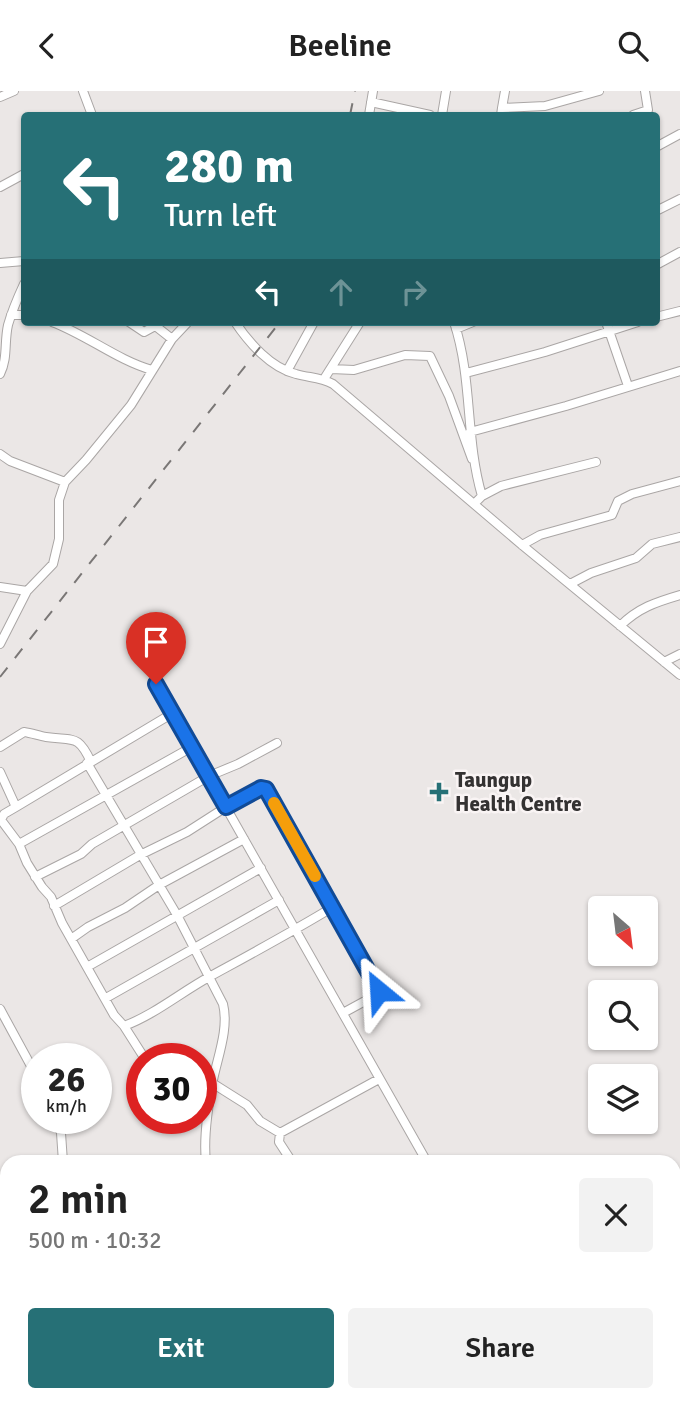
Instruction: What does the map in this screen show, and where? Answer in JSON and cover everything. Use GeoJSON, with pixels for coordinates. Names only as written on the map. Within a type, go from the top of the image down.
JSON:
{"type":"FeatureCollection","features":[{"type":"Feature","properties":{"kind":"street"},"geometry":{"type":"LineString","coordinates":[[0,97],[14,91]]}},
{"type":"Feature","properties":{"kind":"street"},"geometry":{"type":"LineString","coordinates":[[83,91],[91,112]]}},
{"type":"Feature","properties":{"kind":"street"},"geometry":{"type":"LineString","coordinates":[[369,112],[373,91]]}},
{"type":"Feature","properties":{"kind":"street"},"geometry":{"type":"LineString","coordinates":[[442,112],[446,91]]}},
{"type":"Feature","properties":{"kind":"street"},"geometry":{"type":"LineString","coordinates":[[505,91],[501,112],[545,106],[599,91]]}},
{"type":"Feature","properties":{"kind":"street"},"geometry":{"type":"LineString","coordinates":[[642,112],[648,110],[645,91]]}},
{"type":"Feature","properties":{"kind":"street"},"geometry":{"type":"LineString","coordinates":[[371,102],[416,112]]}},
{"type":"Feature","properties":{"kind":"street"},"geometry":{"type":"LineString","coordinates":[[660,145],[680,134]]}},
{"type":"Feature","properties":{"kind":"street"},"geometry":{"type":"LineString","coordinates":[[0,187],[21,176]]}},
{"type":"Feature","properties":{"kind":"street"},"geometry":{"type":"LineString","coordinates":[[660,209],[680,199]]}},
{"type":"Feature","properties":{"kind":"street"},"geometry":{"type":"LineString","coordinates":[[660,263],[680,253]]}},
{"type":"Feature","properties":{"kind":"street"},"geometry":{"type":"LineString","coordinates":[[0,263],[21,261]]}},
{"type":"Feature","properties":{"kind":"street"},"geometry":{"type":"LineString","coordinates":[[0,374],[7,355],[5,343],[12,315],[21,292]]}},
{"type":"Feature","properties":{"kind":"street"},"geometry":{"type":"LineString","coordinates":[[660,316],[680,311]]}},
{"type":"Feature","properties":{"kind":"street"},"geometry":{"type":"LineString","coordinates":[[12,315],[21,315]]}},
{"type":"Feature","properties":{"kind":"street"},"geometry":{"type":"LineString","coordinates":[[61,326],[152,370]]}},
{"type":"Feature","properties":{"kind":"street"},"geometry":{"type":"LineString","coordinates":[[135,326],[144,332],[151,326]]}},
{"type":"Feature","properties":{"kind":"street"},"geometry":{"type":"LineString","coordinates":[[156,326],[172,339]]}},
{"type":"Feature","properties":{"kind":"street"},"geometry":{"type":"LineString","coordinates":[[0,644],[27,591],[49,570],[56,557],[60,500],[65,482],[131,405],[172,339],[184,326]]}},
{"type":"Feature","properties":{"kind":"street"},"geometry":{"type":"LineString","coordinates":[[239,326],[279,368],[324,379],[333,384],[680,675]]}},
{"type":"Feature","properties":{"kind":"street"},"geometry":{"type":"LineString","coordinates":[[287,371],[312,326]]}},
{"type":"Feature","properties":{"kind":"street"},"geometry":{"type":"LineString","coordinates":[[324,379],[358,326]]}},
{"type":"Feature","properties":{"kind":"street"},"geometry":{"type":"LineString","coordinates":[[455,326],[466,373],[472,459]]}},
{"type":"Feature","properties":{"kind":"street"},"geometry":{"type":"LineString","coordinates":[[607,326],[628,386]]}},
{"type":"Feature","properties":{"kind":"street"},"geometry":{"type":"LineString","coordinates":[[466,373],[626,326]]}},
{"type":"Feature","properties":{"kind":"street"},"geometry":{"type":"LineString","coordinates":[[331,369],[354,370],[405,355],[429,356],[449,396],[482,496]]}},
{"type":"Feature","properties":{"kind":"street"},"geometry":{"type":"LineString","coordinates":[[470,432],[680,371]]}},
{"type":"Feature","properties":{"kind":"street"},"geometry":{"type":"LineString","coordinates":[[0,454],[10,461],[65,482]]}},
{"type":"Feature","properties":{"kind":"street"},"geometry":{"type":"LineString","coordinates":[[474,504],[482,496],[501,486],[596,462]]}},
{"type":"Feature","properties":{"kind":"street"},"geometry":{"type":"LineString","coordinates":[[522,545],[540,535],[612,515],[618,501],[632,494],[680,481]]}},
{"type":"Feature","properties":{"kind":"street"},"geometry":{"type":"LineString","coordinates":[[570,584],[591,573],[636,558],[652,544],[680,537]]}},
{"type":"Feature","properties":{"kind":"street"},"geometry":{"type":"LineString","coordinates":[[0,587],[27,591]]}},
{"type":"Feature","properties":{"kind":"street"},"geometry":{"type":"LineString","coordinates":[[621,626],[639,610],[680,595]]}},
{"type":"Feature","properties":{"kind":"street"},"geometry":{"type":"LineString","coordinates":[[664,662],[680,654]]}},
{"type":"Feature","properties":{"kind":"street"},"geometry":{"type":"LineString","coordinates":[[156,684],[423,1155]]}},
{"type":"Feature","properties":{"kind":"street"},"geometry":{"type":"LineString","coordinates":[[135,1043],[87,967],[51,897],[35,877],[19,844],[1,820],[4,814],[173,713]]}},
{"type":"Feature","properties":{"kind":"street"},"geometry":{"type":"LineString","coordinates":[[0,747],[24,732],[44,737],[74,739],[82,743],[105,795],[177,915],[225,1009],[217,1066]]}},
{"type":"Feature","properties":{"kind":"street"},"geometry":{"type":"LineString","coordinates":[[35,877],[81,854],[92,844],[209,776],[277,743]]}},
{"type":"Feature","properties":{"kind":"street"},"geometry":{"type":"LineString","coordinates":[[19,844],[192,747]]}},
{"type":"Feature","properties":{"kind":"street"},"geometry":{"type":"LineString","coordinates":[[0,772],[16,807]]}},
{"type":"Feature","properties":{"kind":"street"},"geometry":{"type":"LineString","coordinates":[[54,906],[140,855],[187,832],[226,807],[261,788],[266,789],[379,991],[343,1013]]}},
{"type":"Feature","properties":{"kind":"street"},"geometry":{"type":"LineString","coordinates":[[71,939],[159,885],[244,839]]}},
{"type":"Feature","properties":{"kind":"street"},"geometry":{"type":"LineString","coordinates":[[87,967],[261,868]]}},
{"type":"Feature","properties":{"kind":"street"},"geometry":{"type":"LineString","coordinates":[[106,998],[279,900]]}},
{"type":"Feature","properties":{"kind":"street"},"geometry":{"type":"LineString","coordinates":[[124,1026],[139,1020],[333,907]]}},
{"type":"Feature","properties":{"kind":"street"},"geometry":{"type":"LineString","coordinates":[[0,1009],[21,1048]]}},
{"type":"Feature","properties":{"kind":"street"},"geometry":{"type":"LineString","coordinates":[[280,1133],[379,1079]]}},
{"type":"Feature","properties":{"kind":"street"},"geometry":{"type":"LineString","coordinates":[[217,1088],[247,1105],[260,1121],[280,1133]]}},
{"type":"Feature","properties":{"kind":"street"},"geometry":{"type":"LineString","coordinates":[[280,1133],[279,1142],[287,1155]]}},
{"type":"Feature","properties":{"kind":"street"},"geometry":{"type":"LineString","coordinates":[[61,1134],[63,1155]]}},
{"type":"Feature","properties":{"kind":"street"},"geometry":{"type":"LineString","coordinates":[[205,1134],[205,1155]]}},
{"type":"Feature","properties":{"kind":"railway"},"geometry":{"type":"LineString","coordinates":[[351,112],[355,91]]}},
{"type":"Feature","properties":{"kind":"railway"},"geometry":{"type":"LineString","coordinates":[[0,677],[277,326]]}},
{"type":"Feature","properties":{"kind":"slow traffic"},"geometry":{"type":"LineString","coordinates":[[274,803],[315,876]]}},
{"type":"Feature","properties":{"kind":"place","name":"Taungup Health Centre"},"geometry":{"type":"Point","coordinates":[439,792]}},
{"type":"Feature","properties":{"kind":"route"},"geometry":{"type":"LineString","coordinates":[[156,684],[226,807],[263,787],[266,789],[379,991]]}}]}
